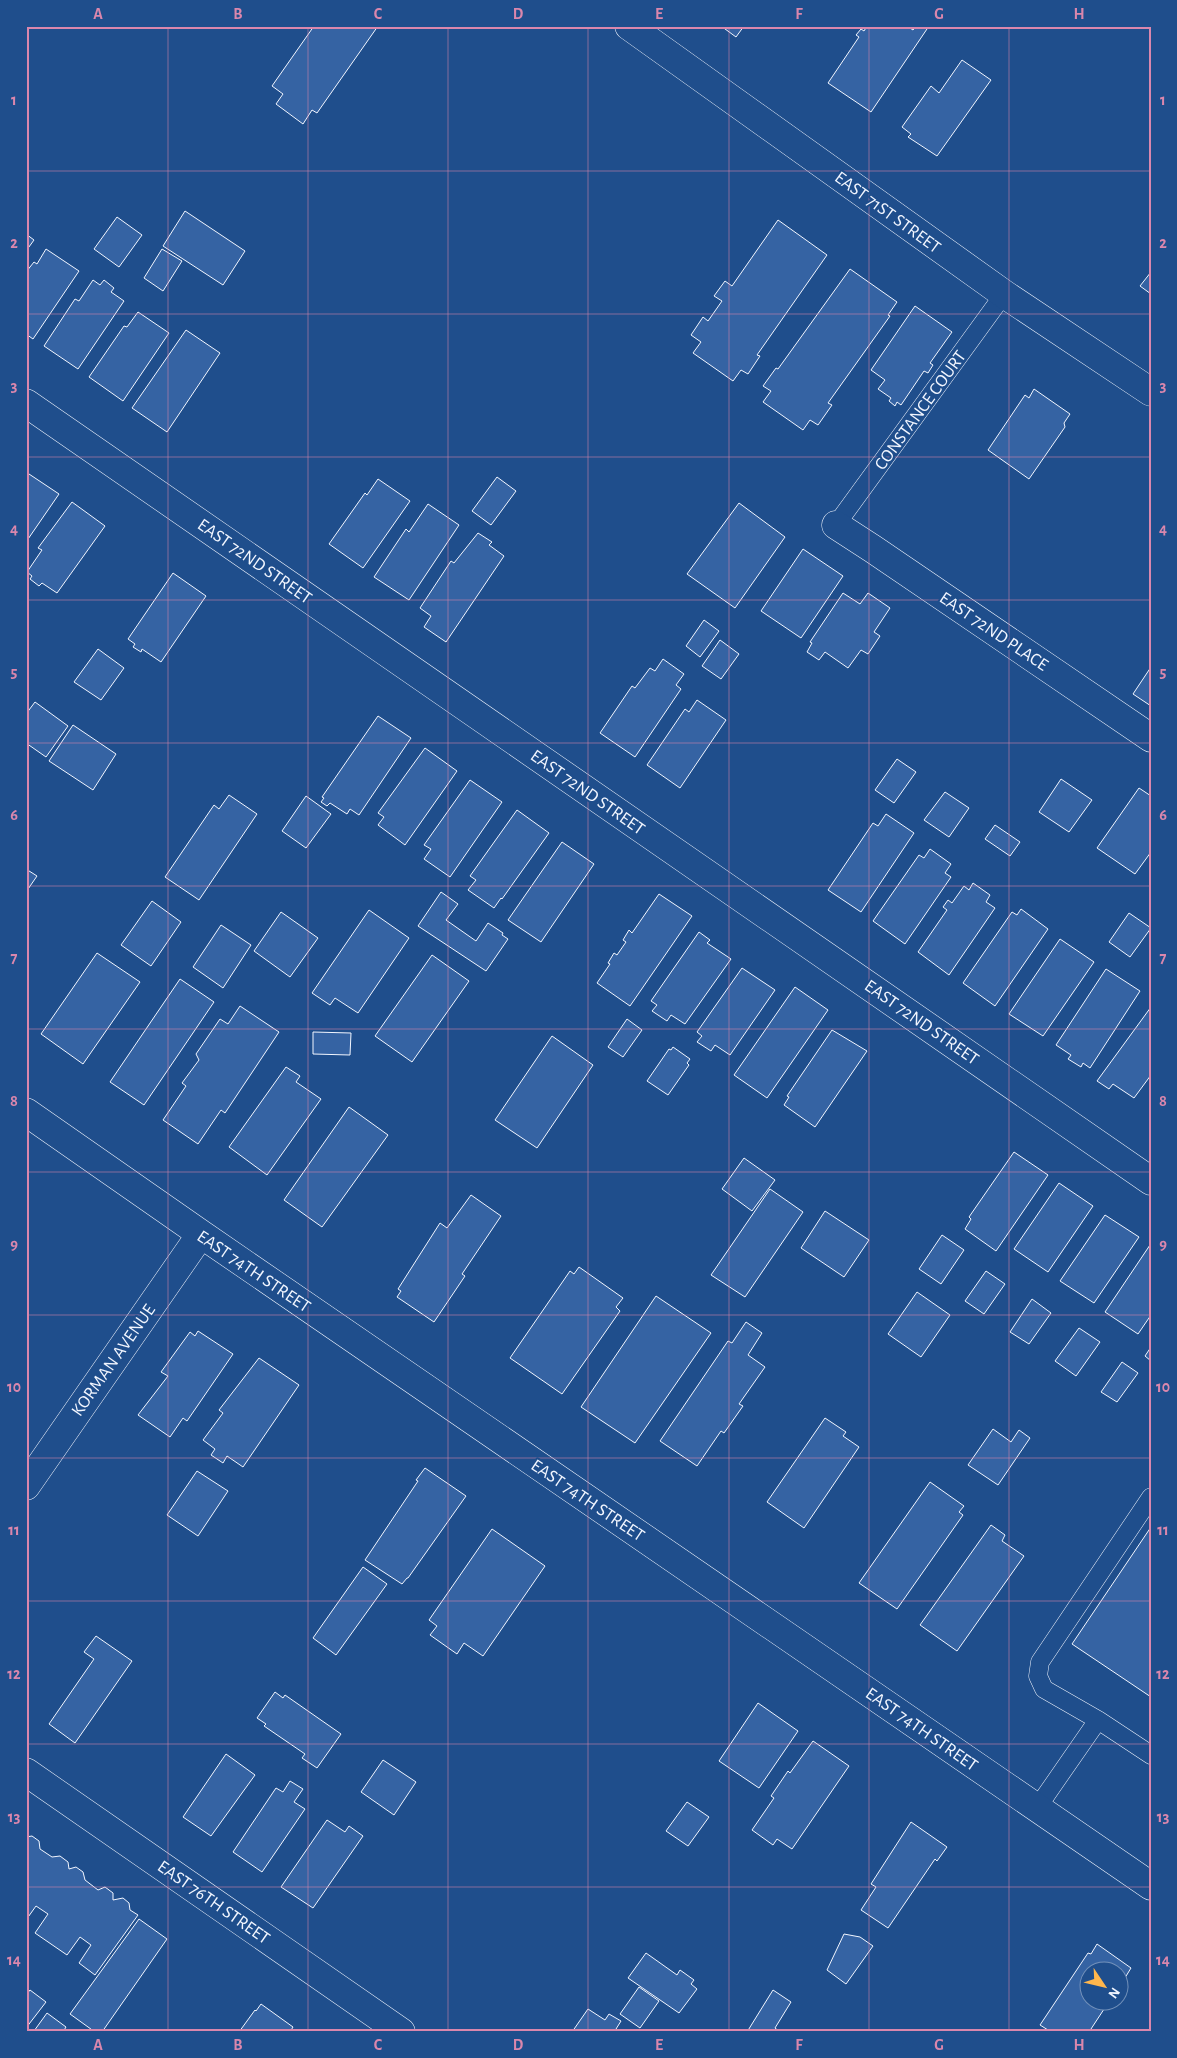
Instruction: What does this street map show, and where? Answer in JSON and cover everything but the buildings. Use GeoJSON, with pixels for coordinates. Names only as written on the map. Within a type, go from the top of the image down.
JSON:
{"type":"FeatureCollection","features":[{"type":"Feature","properties":{"kind":"street","name":"EAST 71ST STREET"},"geometry":{"type":"LineString","coordinates":[[629,26],[1004,294],[1151,392]]}},
{"type":"Feature","properties":{"kind":"street","name":"EAST 72ND STREET"},"geometry":{"type":"LineString","coordinates":[[26,403],[1151,1181]]}},
{"type":"Feature","properties":{"kind":"street","name":"EAST 72ND PLACE"},"geometry":{"type":"LineString","coordinates":[[836,525],[1151,738]]}},
{"type":"Feature","properties":{"kind":"street","name":"EAST 74TH STREET"},"geometry":{"type":"LineString","coordinates":[[26,1112],[1151,1886]]}},
{"type":"Feature","properties":{"kind":"street","name":"KORMAN AVENUE"},"geometry":{"type":"LineString","coordinates":[[26,1486],[201,1234]]}},
{"type":"Feature","properties":{"kind":"street","name":"EAST 76TH STREET"},"geometry":{"type":"LineString","coordinates":[[26,1772],[401,2032]]}},
{"type":"Feature","properties":{"kind":"lane","name":"CONSTANCE COURT"},"geometry":{"type":"LineString","coordinates":[[836,525],[1004,294]]}},
{"type":"Feature","properties":{"kind":"lane"},"geometry":{"type":"LineString","coordinates":[[1151,1496],[1040,1662],[1038,1676],[1044,1689],[1098,1720],[1151,1755]]}},
{"type":"Feature","properties":{"kind":"lane"},"geometry":{"type":"LineString","coordinates":[[1037,1808],[1098,1720]]}}]}
